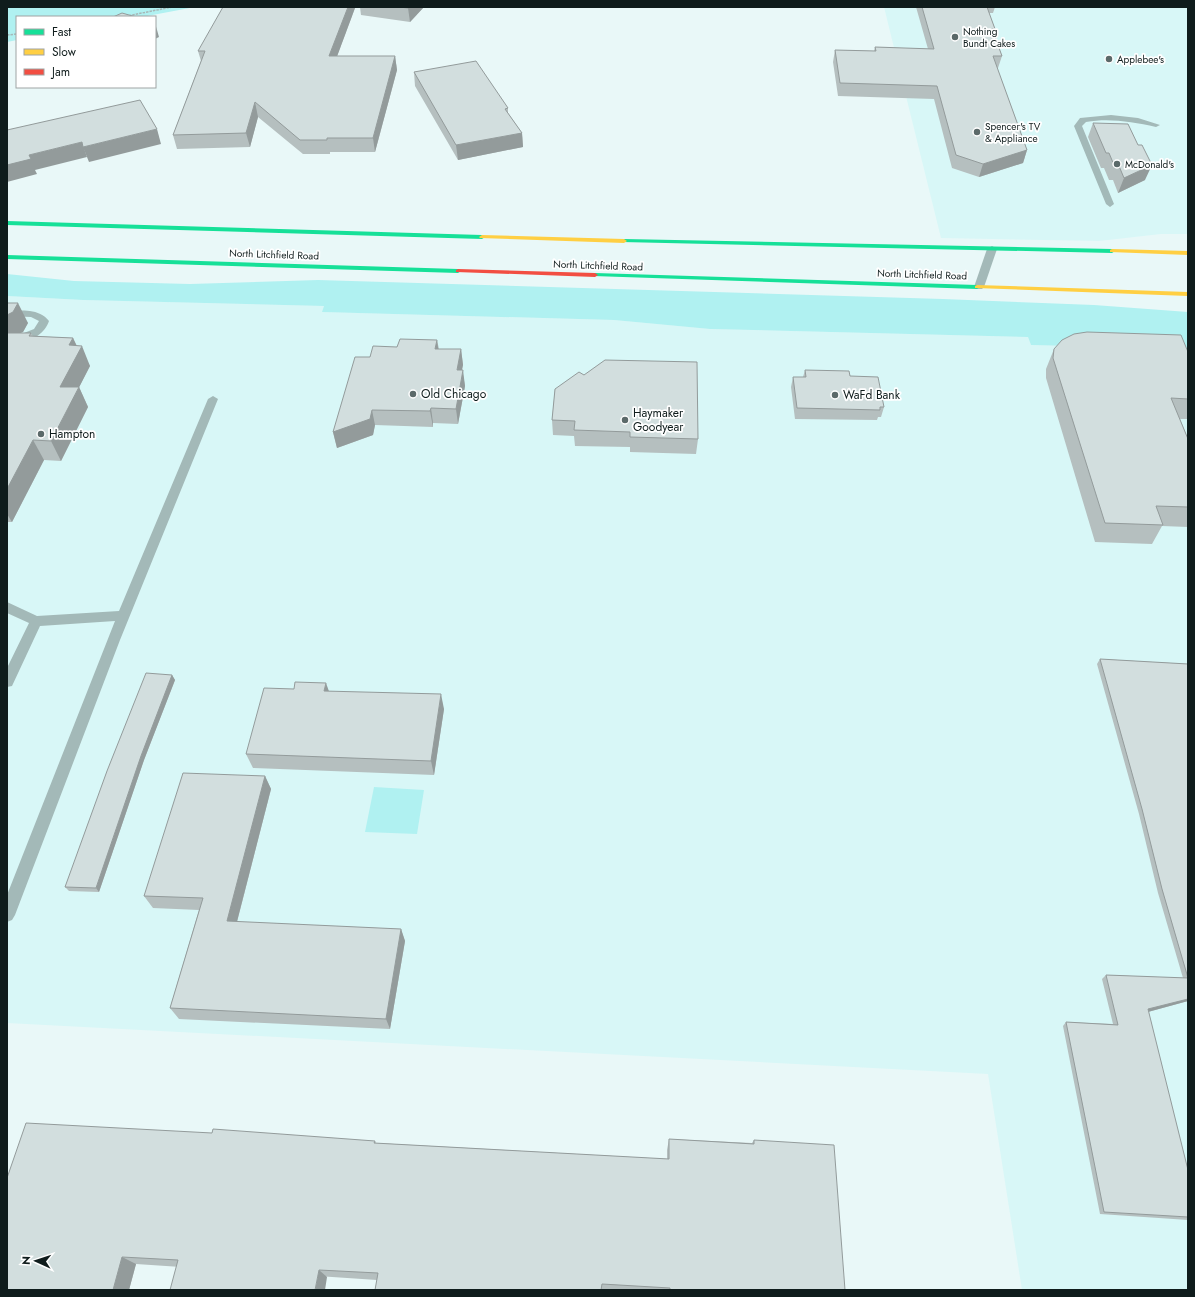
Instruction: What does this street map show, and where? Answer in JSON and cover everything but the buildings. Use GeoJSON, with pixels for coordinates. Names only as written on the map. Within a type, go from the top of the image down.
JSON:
{"type":"FeatureCollection","features":[{"type":"Feature","properties":{"kind":"main road","name":"North Litchfield Road"},"geometry":{"type":"LineString","coordinates":[[7,223],[282,236],[1188,253]]}},
{"type":"Feature","properties":{"kind":"main road","name":"North Litchfield Road"},"geometry":{"type":"LineString","coordinates":[[7,257],[271,262],[1188,294]]}},
{"type":"Feature","properties":{"kind":"lane"},"geometry":{"type":"LineString","coordinates":[[1078,126],[1083,120],[1093,118],[1136,119],[1156,125],[1142,128],[1127,128]]}},
{"type":"Feature","properties":{"kind":"lane"},"geometry":{"type":"LineString","coordinates":[[1078,126],[1098,127]]}},
{"type":"Feature","properties":{"kind":"lane"},"geometry":{"type":"LineString","coordinates":[[1078,126],[1110,204]]}},
{"type":"Feature","properties":{"kind":"lane"},"geometry":{"type":"LineString","coordinates":[[979,287],[992,249]]}},
{"type":"Feature","properties":{"kind":"lane"},"geometry":{"type":"LineString","coordinates":[[7,313],[35,314],[41,317],[44,321],[44,327],[37,334],[18,339]]}},
{"type":"Feature","properties":{"kind":"lane"},"geometry":{"type":"LineString","coordinates":[[7,915],[124,616],[213,398]]}},
{"type":"Feature","properties":{"kind":"lane"},"geometry":{"type":"LineString","coordinates":[[7,607],[36,621],[124,616]]}},
{"type":"Feature","properties":{"kind":"lane"},"geometry":{"type":"LineString","coordinates":[[7,682],[36,621]]}},
{"type":"Feature","properties":{"kind":"path"},"geometry":{"type":"LineString","coordinates":[[127,16],[172,7]]}},
{"type":"Feature","properties":{"kind":"shaded area"},"geometry":{"type":"Polygon","coordinates":[[[7,7],[195,7],[147,16],[16,16],[16,40],[7,42],[7,7]]]}},
{"type":"Feature","properties":{"kind":"shaded area"},"geometry":{"type":"Polygon","coordinates":[[[884,7],[1188,7],[1188,234],[1161,234],[1099,241],[941,238],[884,7]]]}},
{"type":"Feature","properties":{"kind":"shaded area"},"geometry":{"type":"Polygon","coordinates":[[[7,274],[74,281],[190,284],[318,280],[1094,305],[1188,312],[1188,349],[1031,345],[1028,337],[710,329],[614,320],[322,312],[324,306],[83,300],[7,296],[7,274]]]}},
{"type":"Feature","properties":{"kind":"shaded area"},"geometry":{"type":"Polygon","coordinates":[[[7,296],[83,300],[324,306],[323,312],[614,320],[710,329],[1028,337],[1031,345],[1188,349],[1188,1290],[1022,1290],[988,1074],[7,1023],[7,296]]]}},
{"type":"Feature","properties":{"kind":"shaded area"},"geometry":{"type":"Polygon","coordinates":[[[374,787],[424,790],[417,834],[365,832],[374,787]]]}},
{"type":"Feature","properties":{"kind":"traffic: fast"},"geometry":{"type":"LineString","coordinates":[[7,223],[482,237]]}},
{"type":"Feature","properties":{"kind":"traffic: fast"},"geometry":{"type":"LineString","coordinates":[[624,241],[1112,251]]}},
{"type":"Feature","properties":{"kind":"traffic: fast"},"geometry":{"type":"LineString","coordinates":[[7,257],[458,271]]}},
{"type":"Feature","properties":{"kind":"traffic: fast"},"geometry":{"type":"LineString","coordinates":[[595,275],[977,287]]}},
{"type":"Feature","properties":{"kind":"traffic: slow"},"geometry":{"type":"LineString","coordinates":[[482,237],[624,241]]}},
{"type":"Feature","properties":{"kind":"traffic: slow"},"geometry":{"type":"LineString","coordinates":[[1112,251],[1188,253]]}},
{"type":"Feature","properties":{"kind":"traffic: slow"},"geometry":{"type":"LineString","coordinates":[[977,287],[1188,294]]}},
{"type":"Feature","properties":{"kind":"traffic: jam"},"geometry":{"type":"LineString","coordinates":[[458,271],[595,275]]}},
{"type":"Feature","properties":{"kind":"place","name":"Nothing Bundt Cakes"},"geometry":{"type":"Point","coordinates":[955,37]}},
{"type":"Feature","properties":{"kind":"place","name":"Applebee's"},"geometry":{"type":"Point","coordinates":[1109,59]}},
{"type":"Feature","properties":{"kind":"place","name":"Spencer's TV & Appliance"},"geometry":{"type":"Point","coordinates":[977,132]}},
{"type":"Feature","properties":{"kind":"place","name":"McDonald's"},"geometry":{"type":"Point","coordinates":[1117,164]}},
{"type":"Feature","properties":{"kind":"place","name":"Old Chicago"},"geometry":{"type":"Point","coordinates":[413,394]}},
{"type":"Feature","properties":{"kind":"place","name":"WaFd Bank"},"geometry":{"type":"Point","coordinates":[835,395]}},
{"type":"Feature","properties":{"kind":"place","name":"Haymaker Goodyear"},"geometry":{"type":"Point","coordinates":[625,420]}},
{"type":"Feature","properties":{"kind":"place","name":"Hampton"},"geometry":{"type":"Point","coordinates":[41,434]}}]}
